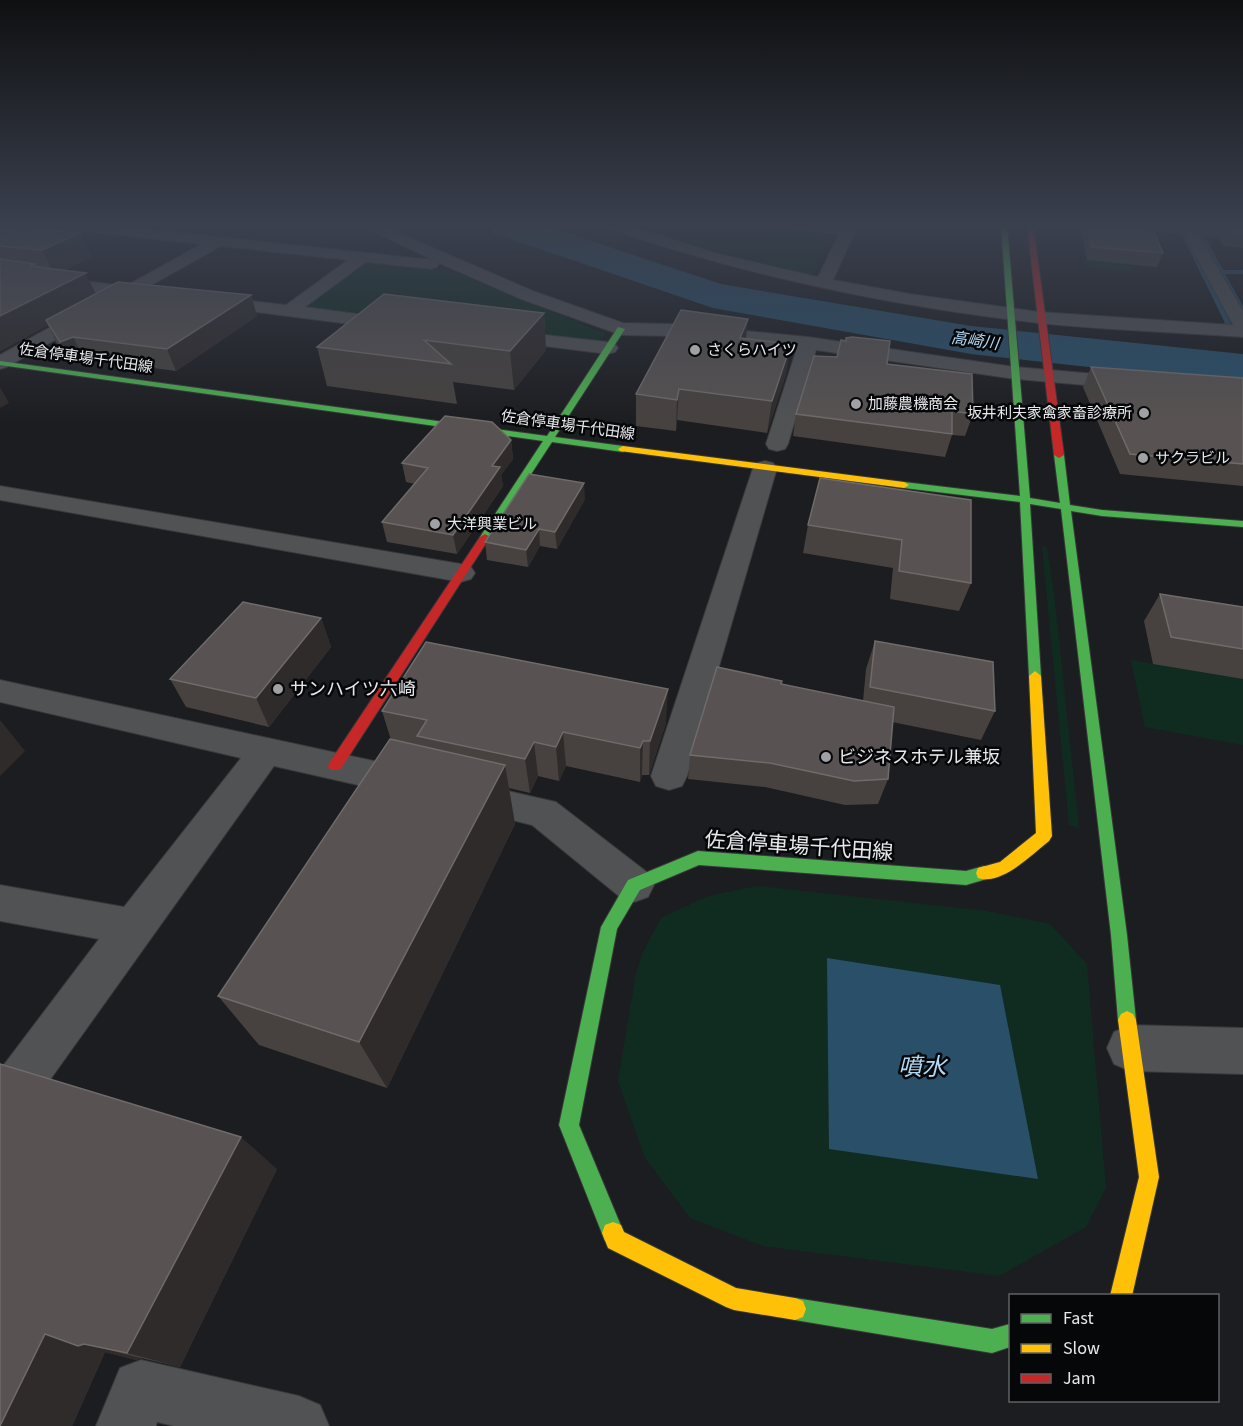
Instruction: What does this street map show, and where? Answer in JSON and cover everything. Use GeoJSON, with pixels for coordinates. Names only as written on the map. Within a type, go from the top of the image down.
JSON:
{"type":"FeatureCollection","features":[{"type":"Feature","properties":{"kind":"main road"},"geometry":{"type":"LineString","coordinates":[[1009,292],[1025,500]]}},
{"type":"Feature","properties":{"kind":"main road"},"geometry":{"type":"LineString","coordinates":[[1039,292],[1119,935],[1130,1048],[1149,1178],[1121,1294]]}},
{"type":"Feature","properties":{"kind":"main road"},"geometry":{"type":"LineString","coordinates":[[335,766],[621,329]]}},
{"type":"Feature","properties":{"kind":"main road","name":"佐倉停車場千代田線"},"geometry":{"type":"LineString","coordinates":[[0,363],[547,439],[771,456],[1102,513],[1243,524]]}},
{"type":"Feature","properties":{"kind":"main road","name":"佐倉停車場千代田線"},"geometry":{"type":"LineString","coordinates":[[634,885],[698,858],[966,878],[1004,868],[1044,836],[1025,500]]}},
{"type":"Feature","properties":{"kind":"main road"},"geometry":{"type":"LineString","coordinates":[[634,885],[609,927],[569,1125],[616,1240],[734,1299],[992,1341],[1009,1337]]}},
{"type":"Feature","properties":{"kind":"street"},"geometry":{"type":"LineString","coordinates":[[125,292],[164,296]]}},
{"type":"Feature","properties":{"kind":"street"},"geometry":{"type":"LineString","coordinates":[[0,363],[129,292]]}},
{"type":"Feature","properties":{"kind":"street"},"geometry":{"type":"LineString","coordinates":[[289,311],[315,292]]}},
{"type":"Feature","properties":{"kind":"street"},"geometry":{"type":"LineString","coordinates":[[520,292],[571,313],[621,329],[674,330],[808,343],[1015,373],[1148,385]]}},
{"type":"Feature","properties":{"kind":"street"},"geometry":{"type":"LineString","coordinates":[[875,292],[1011,314],[1243,329]]}},
{"type":"Feature","properties":{"kind":"street"},"geometry":{"type":"LineString","coordinates":[[1224,292],[1243,329]]}},
{"type":"Feature","properties":{"kind":"street"},"geometry":{"type":"LineString","coordinates":[[198,300],[419,326]]}},
{"type":"Feature","properties":{"kind":"street"},"geometry":{"type":"LineString","coordinates":[[490,334],[608,348]]}},
{"type":"Feature","properties":{"kind":"street"},"geometry":{"type":"LineString","coordinates":[[669,776],[808,343]]}},
{"type":"Feature","properties":{"kind":"street"},"geometry":{"type":"LineString","coordinates":[[0,493],[461,573]]}},
{"type":"Feature","properties":{"kind":"street"},"geometry":{"type":"LineString","coordinates":[[0,691],[543,813],[634,885]]}},
{"type":"Feature","properties":{"kind":"street"},"geometry":{"type":"LineString","coordinates":[[0,1109],[266,751]]}},
{"type":"Feature","properties":{"kind":"street"},"geometry":{"type":"LineString","coordinates":[[0,903],[133,927]]}},
{"type":"Feature","properties":{"kind":"street"},"geometry":{"type":"LineString","coordinates":[[1130,1048],[1243,1051]]}},
{"type":"Feature","properties":{"kind":"street"},"geometry":{"type":"LineString","coordinates":[[126,1426],[141,1389],[299,1426]]}},
{"type":"Feature","properties":{"kind":"green space"},"geometry":{"type":"Polygon","coordinates":[[[323,292],[502,292],[606,334],[599,340],[588,341],[303,306],[323,292]]]}},
{"type":"Feature","properties":{"kind":"green space"},"geometry":{"type":"Polygon","coordinates":[[[1042,546],[1047,547],[1055,602],[1079,828],[1069,825],[1042,546]]]}},
{"type":"Feature","properties":{"kind":"green space"},"geometry":{"type":"Polygon","coordinates":[[[1131,660],[1243,679],[1243,745],[1145,727],[1131,660]]]}},
{"type":"Feature","properties":{"kind":"green space"},"geometry":{"type":"Polygon","coordinates":[[[757,886],[987,911],[1050,924],[1087,964],[1106,1188],[1086,1227],[999,1276],[763,1246],[690,1218],[645,1158],[618,1081],[636,974],[642,954],[661,918],[708,896],[757,886]]]}},
{"type":"Feature","properties":{"kind":"water","name":"噴水"},"geometry":{"type":"Polygon","coordinates":[[[827,958],[1000,985],[1038,1179],[829,1149],[827,958]]]}},
{"type":"Feature","properties":{"kind":"building"},"geometry":{"type":"Polygon","coordinates":[[[0,292],[49,292],[0,316],[0,292]]]}},
{"type":"Feature","properties":{"kind":"building"},"geometry":{"type":"Polygon","coordinates":[[[100,292],[216,292],[251,295],[167,349],[73,337],[60,342],[46,320],[100,292]]]}},
{"type":"Feature","properties":{"kind":"building"},"geometry":{"type":"Polygon","coordinates":[[[384,294],[544,313],[510,351],[424,340],[451,364],[317,347],[384,294]]]}},
{"type":"Feature","properties":{"kind":"building"},"geometry":{"type":"Polygon","coordinates":[[[681,310],[748,319],[740,338],[791,344],[772,401],[679,389],[677,400],[636,394],[681,310]]]}},
{"type":"Feature","properties":{"kind":"building"},"geometry":{"type":"Polygon","coordinates":[[[846,338],[890,341],[887,364],[972,374],[973,414],[952,411],[952,434],[796,414],[814,356],[837,357],[841,340],[846,341],[846,338]]]}},
{"type":"Feature","properties":{"kind":"building"},"geometry":{"type":"Polygon","coordinates":[[[1091,367],[1243,378],[1243,464],[1130,454],[1091,367]]]}},
{"type":"Feature","properties":{"kind":"building"},"geometry":{"type":"Polygon","coordinates":[[[445,416],[492,422],[511,440],[492,466],[500,467],[453,535],[382,522],[428,468],[402,463],[445,416]]]}},
{"type":"Feature","properties":{"kind":"building"},"geometry":{"type":"Polygon","coordinates":[[[529,474],[584,483],[555,532],[539,529],[526,550],[485,542],[529,474]]]}},
{"type":"Feature","properties":{"kind":"building"},"geometry":{"type":"Polygon","coordinates":[[[820,478],[971,500],[971,583],[899,571],[902,540],[808,525],[820,478]]]}},
{"type":"Feature","properties":{"kind":"building"},"geometry":{"type":"Polygon","coordinates":[[[1160,594],[1243,607],[1243,649],[1171,637],[1160,594]]]}},
{"type":"Feature","properties":{"kind":"building"},"geometry":{"type":"Polygon","coordinates":[[[243,602],[321,618],[256,698],[170,679],[243,602]]]}},
{"type":"Feature","properties":{"kind":"building"},"geometry":{"type":"Polygon","coordinates":[[[875,641],[993,662],[995,711],[870,687],[875,641]]]}},
{"type":"Feature","properties":{"kind":"building"},"geometry":{"type":"Polygon","coordinates":[[[426,642],[668,689],[650,741],[643,741],[640,748],[563,732],[556,747],[534,742],[525,759],[417,736],[427,720],[382,711],[426,642]]]}},
{"type":"Feature","properties":{"kind":"building"},"geometry":{"type":"Polygon","coordinates":[[[717,667],[782,681],[781,684],[894,707],[888,779],[854,781],[770,763],[690,755],[717,667]]]}},
{"type":"Feature","properties":{"kind":"building"},"geometry":{"type":"Polygon","coordinates":[[[390,739],[505,765],[359,1042],[218,996],[390,739]]]}},
{"type":"Feature","properties":{"kind":"building"},"geometry":{"type":"Polygon","coordinates":[[[0,1064],[241,1137],[127,1353],[84,1344],[78,1346],[45,1334],[0,1426],[0,1064]]]}},
{"type":"Feature","properties":{"kind":"waterway","name":"高崎川"},"geometry":{"type":"LineString","coordinates":[[703,292],[971,340],[1243,369]]}},
{"type":"Feature","properties":{"kind":"waterway"},"geometry":{"type":"LineString","coordinates":[[1213,292],[1229,324],[1225,325]]}},
{"type":"Feature","properties":{"kind":"waterway"},"geometry":{"type":"LineString","coordinates":[[1231,292],[1243,313]]}},
{"type":"Feature","properties":{"kind":"traffic: fast"},"geometry":{"type":"LineString","coordinates":[[1009,292],[1025,500],[1035,676]]}},
{"type":"Feature","properties":{"kind":"traffic: fast"},"geometry":{"type":"LineString","coordinates":[[485,537],[621,329]]}},
{"type":"Feature","properties":{"kind":"traffic: fast"},"geometry":{"type":"LineString","coordinates":[[0,363],[623,449]]}},
{"type":"Feature","properties":{"kind":"traffic: fast"},"geometry":{"type":"LineString","coordinates":[[1059,455],[1119,935],[1127,1020]]}},
{"type":"Feature","properties":{"kind":"traffic: fast"},"geometry":{"type":"LineString","coordinates":[[904,485],[1025,500],[1102,513],[1243,524]]}},
{"type":"Feature","properties":{"kind":"traffic: fast"},"geometry":{"type":"LineString","coordinates":[[613,1233],[569,1125],[609,927],[634,885],[698,858],[966,878],[984,873]]}},
{"type":"Feature","properties":{"kind":"traffic: fast"},"geometry":{"type":"LineString","coordinates":[[795,1309],[992,1341],[1009,1336]]}},
{"type":"Feature","properties":{"kind":"traffic: slow"},"geometry":{"type":"LineString","coordinates":[[623,449],[904,485]]}},
{"type":"Feature","properties":{"kind":"traffic: slow"},"geometry":{"type":"LineString","coordinates":[[984,873],[1004,868],[1044,836],[1035,676]]}},
{"type":"Feature","properties":{"kind":"traffic: slow"},"geometry":{"type":"LineString","coordinates":[[1121,1294],[1149,1177],[1127,1020]]}},
{"type":"Feature","properties":{"kind":"traffic: slow"},"geometry":{"type":"LineString","coordinates":[[613,1233],[616,1240],[734,1299],[795,1309]]}},
{"type":"Feature","properties":{"kind":"traffic: jam"},"geometry":{"type":"LineString","coordinates":[[1038,292],[1059,455]]}},
{"type":"Feature","properties":{"kind":"traffic: jam"},"geometry":{"type":"LineString","coordinates":[[335,766],[485,537]]}},
{"type":"Feature","properties":{"kind":"place","name":"さくらハイツ"},"geometry":{"type":"Point","coordinates":[695,350]}},
{"type":"Feature","properties":{"kind":"place","name":"加藤農機商会"},"geometry":{"type":"Point","coordinates":[856,404]}},
{"type":"Feature","properties":{"kind":"place","name":"坂井利夫家禽家畜診療所"},"geometry":{"type":"Point","coordinates":[1144,413]}},
{"type":"Feature","properties":{"kind":"place","name":"サクラビル"},"geometry":{"type":"Point","coordinates":[1143,458]}},
{"type":"Feature","properties":{"kind":"place","name":"大洋興業ビル"},"geometry":{"type":"Point","coordinates":[435,524]}},
{"type":"Feature","properties":{"kind":"place","name":"サンハイツ六崎"},"geometry":{"type":"Point","coordinates":[278,689]}},
{"type":"Feature","properties":{"kind":"place","name":"ビジネスホテル兼坂"},"geometry":{"type":"Point","coordinates":[826,757]}}]}
